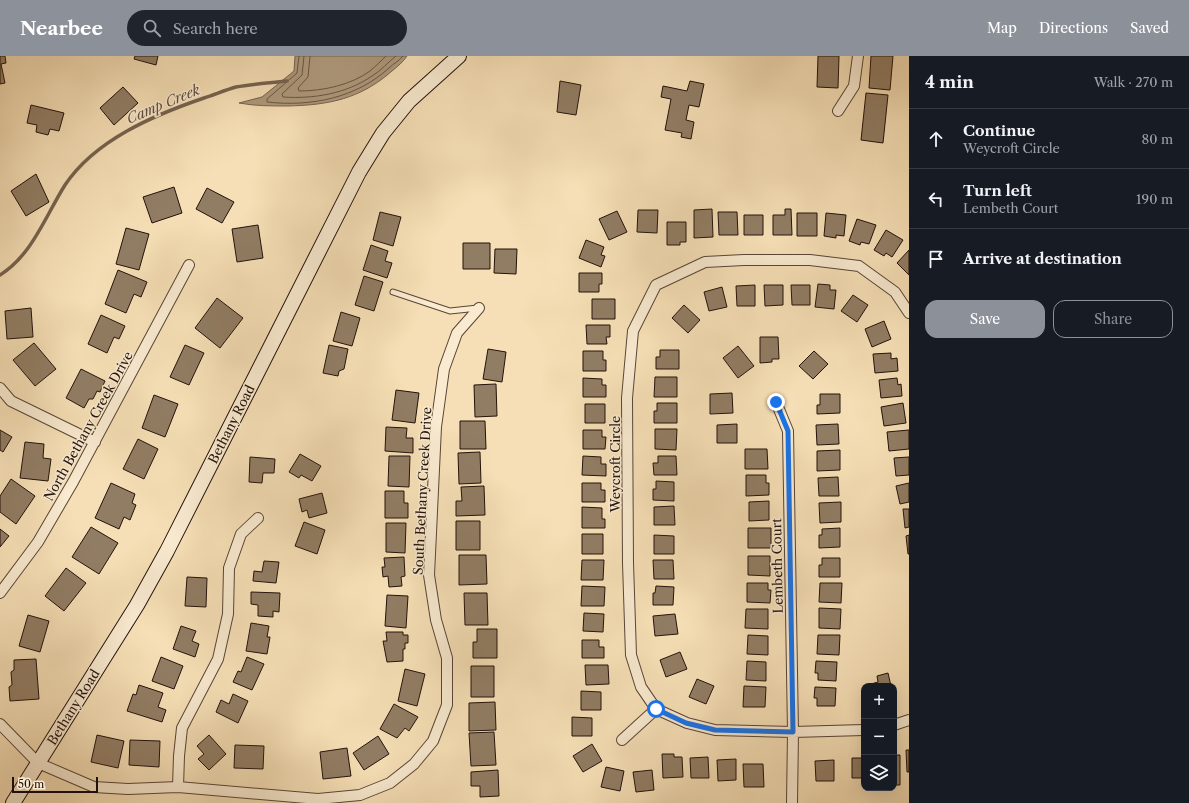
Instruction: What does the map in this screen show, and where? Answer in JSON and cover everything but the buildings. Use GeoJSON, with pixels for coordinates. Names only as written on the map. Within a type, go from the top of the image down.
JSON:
{"type":"FeatureCollection","features":[{"type":"Feature","properties":{"kind":"street","name":"Bethany Road"},"geometry":{"type":"LineString","coordinates":[[13,803],[137,605],[167,551],[359,172],[383,133],[409,101],[458,56]]}},
{"type":"Feature","properties":{"kind":"street"},"geometry":{"type":"LineString","coordinates":[[838,111],[854,86],[858,56]]}},
{"type":"Feature","properties":{"kind":"street","name":"Weycroft Circle"},"geometry":{"type":"LineString","coordinates":[[656,709],[641,687],[631,655],[627,398],[633,331],[656,285],[705,262],[744,260],[810,260],[859,266],[895,292],[909,313]]}},
{"type":"Feature","properties":{"kind":"street","name":"North Bethany Creek Drive"},"geometry":{"type":"LineString","coordinates":[[0,593],[38,542],[95,442],[189,265]]}},
{"type":"Feature","properties":{"kind":"street","name":"South Bethany Creek Drive"},"geometry":{"type":"LineString","coordinates":[[38,763],[94,787],[128,789],[178,787],[318,799],[360,795],[390,783],[414,764],[433,741],[447,705],[447,658],[436,620],[428,575],[436,427],[444,369],[457,333],[478,308]]}},
{"type":"Feature","properties":{"kind":"street"},"geometry":{"type":"LineString","coordinates":[[0,388],[11,401],[95,442]]}},
{"type":"Feature","properties":{"kind":"street","name":"Lembeth Court"},"geometry":{"type":"LineString","coordinates":[[776,402],[788,431],[793,732],[792,803]]}},
{"type":"Feature","properties":{"kind":"street"},"geometry":{"type":"LineString","coordinates":[[178,787],[182,728],[218,659],[228,614],[229,568],[241,534],[258,518]]}},
{"type":"Feature","properties":{"kind":"street"},"geometry":{"type":"LineString","coordinates":[[622,740],[656,709],[686,723],[715,730],[793,732],[861,730]]}},
{"type":"Feature","properties":{"kind":"street"},"geometry":{"type":"LineString","coordinates":[[897,724],[909,720]]}},
{"type":"Feature","properties":{"kind":"street"},"geometry":{"type":"LineString","coordinates":[[0,724],[38,763]]}},
{"type":"Feature","properties":{"kind":"lane"},"geometry":{"type":"LineString","coordinates":[[393,292],[450,311],[478,308]]}},
{"type":"Feature","properties":{"kind":"water"},"geometry":{"type":"Polygon","coordinates":[[[295,56],[407,56],[398,66],[380,81],[343,99],[317,104],[288,106],[239,103],[262,97],[294,71],[295,56]]]}},
{"type":"Feature","properties":{"kind":"waterway","name":"Camp Creek"},"geometry":{"type":"LineString","coordinates":[[0,275],[21,257],[37,234],[65,185],[78,169],[92,155],[109,142],[165,112],[236,87],[287,81]]}},
{"type":"Feature","properties":{"kind":"route"},"geometry":{"type":"LineString","coordinates":[[656,709],[686,723],[715,730],[793,732],[788,431],[776,402]]}}]}
